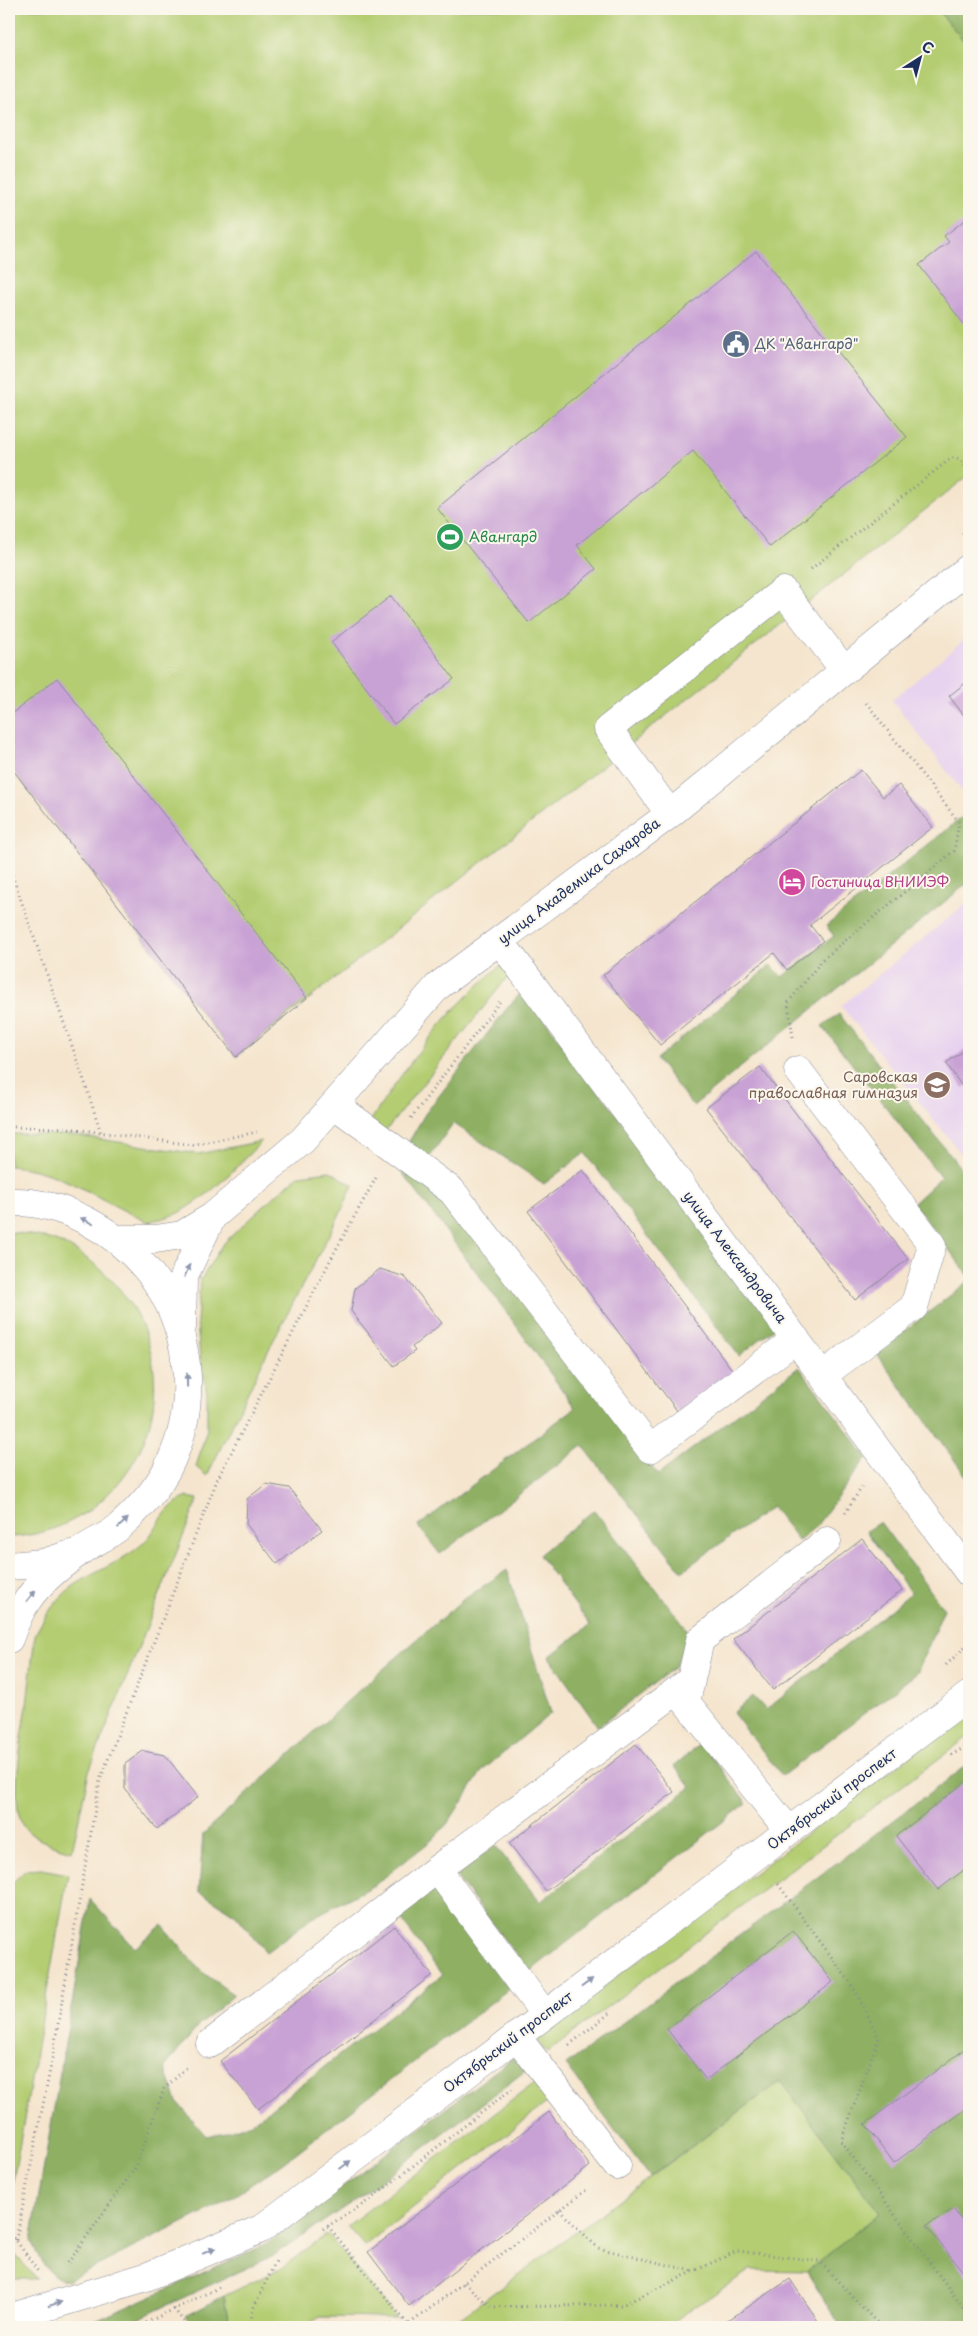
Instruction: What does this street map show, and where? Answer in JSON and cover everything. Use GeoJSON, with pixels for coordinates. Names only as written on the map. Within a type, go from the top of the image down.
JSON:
{"type":"FeatureCollection","features":[{"type":"Feature","properties":{"kind":"street","name":"улица Академика Сахарова"},"geometry":{"type":"LineString","coordinates":[[116,1239],[156,1239],[182,1235],[212,1217],[303,1140],[438,986],[670,814],[969,568]]}},
{"type":"Feature","properties":{"kind":"street"},"geometry":{"type":"LineString","coordinates":[[670,814],[608,729],[783,591],[844,670]]}},
{"type":"Feature","properties":{"kind":"street","name":"улица Александровича"},"geometry":{"type":"LineString","coordinates":[[500,941],[969,1573]]}},
{"type":"Feature","properties":{"kind":"street"},"geometry":{"type":"LineString","coordinates":[[798,1070],[932,1245],[914,1307],[823,1375]]}},
{"type":"Feature","properties":{"kind":"street"},"geometry":{"type":"LineString","coordinates":[[335,1105],[452,1191],[650,1450],[796,1339]]}},
{"type":"Feature","properties":{"kind":"street","name":"улица Академика Сахарова"},"geometry":{"type":"LineString","coordinates":[[9,1202],[42,1205],[68,1212],[93,1224],[116,1239],[139,1259],[157,1283],[172,1308],[182,1336]]}},
{"type":"Feature","properties":{"kind":"street","name":"улица Академика Сахарова"},"geometry":{"type":"LineString","coordinates":[[9,1639],[27,1601],[46,1580],[82,1550],[119,1528],[149,1498],[171,1462],[184,1421],[188,1379],[182,1336],[184,1278],[212,1217]]}},
{"type":"Feature","properties":{"kind":"street"},"geometry":{"type":"LineString","coordinates":[[789,1831],[686,1702],[700,1640],[827,1541]]}},
{"type":"Feature","properties":{"kind":"street","name":"улица Академика Сахарова"},"geometry":{"type":"LineString","coordinates":[[9,1566],[43,1563],[82,1550]]}},
{"type":"Feature","properties":{"kind":"street"},"geometry":{"type":"LineString","coordinates":[[210,2044],[437,1869],[691,1680]]}},
{"type":"Feature","properties":{"kind":"street","name":"Октябрьский проспект"},"geometry":{"type":"LineString","coordinates":[[9,2318],[146,2277],[261,2229],[969,1695]]}},
{"type":"Feature","properties":{"kind":"street"},"geometry":{"type":"LineString","coordinates":[[437,1869],[545,2015]]}},
{"type":"Feature","properties":{"kind":"street"},"geometry":{"type":"LineString","coordinates":[[516,2036],[617,2166]]}},
{"type":"Feature","properties":{"kind":"path"},"geometry":{"type":"LineString","coordinates":[[783,591],[950,459],[955,457],[961,460],[969,471]]}},
{"type":"Feature","properties":{"kind":"path"},"geometry":{"type":"LineString","coordinates":[[798,1070],[788,1003],[823,959],[954,851],[958,822],[862,698]]}},
{"type":"Feature","properties":{"kind":"path"},"geometry":{"type":"LineString","coordinates":[[9,866],[86,1083],[101,1133]]}},
{"type":"Feature","properties":{"kind":"path"},"geometry":{"type":"LineString","coordinates":[[9,2235],[16,2240],[51,2065],[84,1863],[100,1780],[217,1480],[334,1253],[393,1148],[409,1121],[502,999]]}},
{"type":"Feature","properties":{"kind":"path"},"geometry":{"type":"LineString","coordinates":[[778,1884],[852,1986],[879,2038],[841,2141],[969,2316]]}},
{"type":"Feature","properties":{"kind":"path"},"geometry":{"type":"LineString","coordinates":[[67,2264],[135,2168],[164,2089],[210,2044]]}},
{"type":"Feature","properties":{"kind":"path"},"geometry":{"type":"LineString","coordinates":[[321,2327],[325,2324],[409,2326],[617,2166]]}},
{"type":"Feature","properties":{"kind":"path"},"geometry":{"type":"LineString","coordinates":[[559,2210],[598,2248],[694,2271]]}},
{"type":"Feature","properties":{"kind":"path"},"geometry":{"type":"LineString","coordinates":[[328,2226],[409,2326]]}},
{"type":"Feature","properties":{"kind":"path"},"geometry":{"type":"LineString","coordinates":[[464,2283],[491,2307],[622,2305],[737,2251],[819,2261],[881,2327]]}},
{"type":"Feature","properties":{"kind":"path"},"geometry":{"type":"LineString","coordinates":[[250,2327],[253,2309],[277,2258]]}},
{"type":"Feature","properties":{"kind":"path"},"geometry":{"type":"LineString","coordinates":[[174,2309],[188,2327]]}},
{"type":"Feature","properties":{"kind":"shaded area"},"geometry":{"type":"Polygon","coordinates":[[[969,636],[969,800],[892,700],[969,636]]]}},
{"type":"Feature","properties":{"kind":"shaded area","name":"Саровская православная гимназия"},"geometry":{"type":"Polygon","coordinates":[[[969,901],[969,1163],[841,1006],[969,901]]]}},
{"type":"Feature","properties":{"kind":"green space","name":"Авангард"},"geometry":{"type":"Polygon","coordinates":[[[9,9],[937,9],[969,47],[969,475],[236,1057],[9,765],[9,9]]]}},
{"type":"Feature","properties":{"kind":"green space"},"geometry":{"type":"Polygon","coordinates":[[[937,9],[969,9],[969,47],[937,9]]]}},
{"type":"Feature","properties":{"kind":"green space"},"geometry":{"type":"Polygon","coordinates":[[[965,815],[969,820],[969,882],[693,1106],[656,1059],[771,965],[782,977],[834,936],[826,926],[965,815]]]}},
{"type":"Feature","properties":{"kind":"green space"},"geometry":{"type":"Polygon","coordinates":[[[504,963],[510,974],[384,1133],[369,1123],[430,1037],[465,998],[504,963]]]}},
{"type":"Feature","properties":{"kind":"green space"},"geometry":{"type":"Polygon","coordinates":[[[523,991],[777,1326],[739,1356],[585,1153],[544,1184],[453,1123],[429,1158],[407,1145],[425,1114],[508,1007],[523,991]]]}},
{"type":"Feature","properties":{"kind":"green space"},"geometry":{"type":"Polygon","coordinates":[[[839,1014],[969,1179],[969,1276],[913,1203],[941,1177],[822,1026],[839,1014]]]}},
{"type":"Feature","properties":{"kind":"green space"},"geometry":{"type":"Polygon","coordinates":[[[9,1134],[72,1135],[198,1154],[262,1141],[221,1182],[199,1200],[174,1215],[148,1222],[46,1173],[28,1168],[9,1166],[9,1134]]]}},
{"type":"Feature","properties":{"kind":"green space"},"geometry":{"type":"Polygon","coordinates":[[[398,1167],[448,1203],[658,1475],[799,1367],[867,1457],[817,1525],[799,1541],[772,1507],[682,1571],[583,1446],[440,1554],[418,1526],[575,1408],[398,1167]]]}},
{"type":"Feature","properties":{"kind":"green space"},"geometry":{"type":"Polygon","coordinates":[[[330,1171],[353,1185],[342,1210],[271,1345],[207,1476],[196,1467],[207,1429],[207,1392],[200,1358],[197,1321],[200,1281],[222,1245],[299,1175],[330,1171]]]}},
{"type":"Feature","properties":{"kind":"green space"},"geometry":{"type":"Polygon","coordinates":[[[9,1232],[39,1236],[67,1246],[100,1269],[125,1296],[143,1328],[153,1362],[154,1398],[147,1433],[131,1467],[105,1497],[84,1514],[60,1526],[35,1534],[9,1537],[9,1232]]]}},
{"type":"Feature","properties":{"kind":"green space"},"geometry":{"type":"Polygon","coordinates":[[[969,1281],[969,1480],[876,1353],[969,1281]]]}},
{"type":"Feature","properties":{"kind":"green space"},"geometry":{"type":"Polygon","coordinates":[[[188,1497],[198,1499],[89,1771],[72,1851],[47,1842],[29,1833],[25,1828],[17,1803],[20,1749],[35,1635],[41,1623],[66,1592],[85,1578],[119,1560],[140,1546],[170,1509],[188,1497]]]}},
{"type":"Feature","properties":{"kind":"green space"},"geometry":{"type":"Polygon","coordinates":[[[594,1510],[689,1632],[676,1666],[598,1727],[549,1657],[590,1625],[539,1555],[594,1510]]]}},
{"type":"Feature","properties":{"kind":"green space"},"geometry":{"type":"Polygon","coordinates":[[[880,1522],[944,1609],[917,1673],[782,1776],[733,1713],[753,1696],[766,1710],[911,1593],[866,1531],[880,1522]]]}},
{"type":"Feature","properties":{"kind":"green space"},"geometry":{"type":"Polygon","coordinates":[[[507,1570],[551,1713],[482,1771],[448,1823],[432,1840],[376,1884],[312,1918],[266,1952],[236,1915],[199,1891],[203,1834],[365,1685],[460,1602],[507,1570]]]}},
{"type":"Feature","properties":{"kind":"green space"},"geometry":{"type":"Polygon","coordinates":[[[969,1712],[969,1736],[547,2052],[535,2038],[969,1712]]]}},
{"type":"Feature","properties":{"kind":"green space"},"geometry":{"type":"Polygon","coordinates":[[[701,1743],[747,1803],[529,1972],[455,1875],[495,1845],[540,1902],[691,1787],[674,1766],[701,1743]]]}},
{"type":"Feature","properties":{"kind":"green space"},"geometry":{"type":"Polygon","coordinates":[[[969,1764],[969,2327],[841,2327],[807,2271],[880,2213],[781,2081],[650,2177],[566,2065],[969,1764]]]}},
{"type":"Feature","properties":{"kind":"green space"},"geometry":{"type":"Polygon","coordinates":[[[41,1869],[68,1874],[9,2203],[9,1886],[26,1870],[41,1869]]]}},
{"type":"Feature","properties":{"kind":"green space"},"geometry":{"type":"Polygon","coordinates":[[[435,1883],[510,1988],[283,2163],[228,2200],[67,2281],[60,2279],[49,2271],[40,2260],[31,2241],[90,1899],[135,1948],[162,1925],[201,1971],[234,1995],[200,2024],[165,2067],[177,2102],[206,2136],[226,2132],[252,2123],[442,1975],[396,1912],[435,1883]]]}},
{"type":"Feature","properties":{"kind":"green space"},"geometry":{"type":"Polygon","coordinates":[[[522,2051],[533,2065],[361,2196],[276,2254],[121,2327],[82,2327],[265,2245],[522,2051]]]}},
{"type":"Feature","properties":{"kind":"green space"},"geometry":{"type":"Polygon","coordinates":[[[540,2079],[554,2097],[364,2246],[347,2226],[540,2079]]]}},
{"type":"Feature","properties":{"kind":"green space"},"geometry":{"type":"Polygon","coordinates":[[[781,2081],[880,2213],[807,2271],[750,2270],[665,2327],[447,2327],[781,2081]]]}},
{"type":"Feature","properties":{"kind":"green space"},"geometry":{"type":"Polygon","coordinates":[[[327,2234],[397,2318],[319,2317],[305,2327],[220,2327],[228,2319],[224,2296],[280,2269],[327,2234]]]}},
{"type":"Feature","properties":{"kind":"green space"},"geometry":{"type":"Polygon","coordinates":[[[9,2248],[37,2279],[9,2279],[9,2248]]]}},
{"type":"Feature","properties":{"kind":"green space"},"geometry":{"type":"Polygon","coordinates":[[[224,2296],[228,2319],[220,2327],[196,2327],[186,2316],[224,2296]]]}},
{"type":"Feature","properties":{"kind":"building"},"geometry":{"type":"Polygon","coordinates":[[[969,217],[969,331],[919,265],[949,242],[944,236],[969,217]]]}},
{"type":"Feature","properties":{"kind":"building","name":"ДК \"Авангард\""},"geometry":{"type":"Polygon","coordinates":[[[756,251],[907,437],[770,547],[693,451],[577,545],[596,569],[529,623],[437,508],[756,251]]]}},
{"type":"Feature","properties":{"kind":"building"},"geometry":{"type":"Polygon","coordinates":[[[391,596],[454,679],[394,724],[331,642],[391,596]]]}},
{"type":"Feature","properties":{"kind":"building"},"geometry":{"type":"Polygon","coordinates":[[[57,678],[307,998],[236,1057],[9,765],[9,716],[57,678]]]}},
{"type":"Feature","properties":{"kind":"building"},"geometry":{"type":"Polygon","coordinates":[[[969,680],[969,722],[949,696],[969,680]]]}},
{"type":"Feature","properties":{"kind":"building","name":"Гостиница ВНИИЭФ"},"geometry":{"type":"Polygon","coordinates":[[[861,770],[883,797],[899,785],[933,827],[810,925],[823,941],[787,970],[774,953],[660,1045],[603,975],[861,770]]]}},
{"type":"Feature","properties":{"kind":"building"},"geometry":{"type":"Polygon","coordinates":[[[969,1047],[969,1084],[963,1088],[946,1063],[969,1047]]]}},
{"type":"Feature","properties":{"kind":"building"},"geometry":{"type":"Polygon","coordinates":[[[760,1067],[908,1259],[855,1300],[706,1108],[760,1067]]]}},
{"type":"Feature","properties":{"kind":"building"},"geometry":{"type":"Polygon","coordinates":[[[583,1170],[736,1375],[681,1416],[528,1211],[583,1170]]]}},
{"type":"Feature","properties":{"kind":"building"},"geometry":{"type":"Polygon","coordinates":[[[380,1269],[405,1277],[442,1323],[412,1347],[415,1351],[394,1366],[351,1311],[355,1288],[380,1269]]]}},
{"type":"Feature","properties":{"kind":"building"},"geometry":{"type":"Polygon","coordinates":[[[266,1484],[289,1488],[322,1530],[277,1564],[246,1524],[247,1499],[266,1484]]]}},
{"type":"Feature","properties":{"kind":"building"},"geometry":{"type":"Polygon","coordinates":[[[862,1539],[902,1590],[773,1690],[733,1639],[862,1539]]]}},
{"type":"Feature","properties":{"kind":"building"},"geometry":{"type":"Polygon","coordinates":[[[636,1744],[674,1792],[546,1891],[509,1843],[636,1744]]]}},
{"type":"Feature","properties":{"kind":"building"},"geometry":{"type":"Polygon","coordinates":[[[143,1751],[165,1755],[198,1797],[157,1829],[125,1789],[125,1764],[143,1751]]]}},
{"type":"Feature","properties":{"kind":"building"},"geometry":{"type":"Polygon","coordinates":[[[969,1779],[969,1866],[938,1890],[896,1836],[969,1779]]]}},
{"type":"Feature","properties":{"kind":"building"},"geometry":{"type":"Polygon","coordinates":[[[394,1926],[432,1975],[258,2109],[220,2061],[394,1926]]]}},
{"type":"Feature","properties":{"kind":"building"},"geometry":{"type":"Polygon","coordinates":[[[793,1931],[833,1982],[706,2080],[667,2029],[793,1931]]]}},
{"type":"Feature","properties":{"kind":"building"},"geometry":{"type":"Polygon","coordinates":[[[969,2046],[969,2107],[894,2163],[865,2124],[969,2046]]]}},
{"type":"Feature","properties":{"kind":"building"},"geometry":{"type":"Polygon","coordinates":[[[549,2112],[590,2166],[409,2306],[368,2252],[549,2112]]]}},
{"type":"Feature","properties":{"kind":"building"},"geometry":{"type":"Polygon","coordinates":[[[953,2209],[969,2229],[969,2279],[926,2226],[953,2209]]]}},
{"type":"Feature","properties":{"kind":"building"},"geometry":{"type":"Polygon","coordinates":[[[790,2279],[822,2327],[718,2327],[790,2279]]]}},
{"type":"Feature","properties":{"kind":"place","name":"ДК \"Авангард\""},"geometry":{"type":"Point","coordinates":[736,344]}},
{"type":"Feature","properties":{"kind":"place","name":"Авангард"},"geometry":{"type":"Point","coordinates":[450,537]}},
{"type":"Feature","properties":{"kind":"place","name":"Гостиница ВНИИЭФ"},"geometry":{"type":"Point","coordinates":[792,882]}},
{"type":"Feature","properties":{"kind":"place","name":"Саровская православная гимназия"},"geometry":{"type":"Point","coordinates":[937,1085]}}]}
